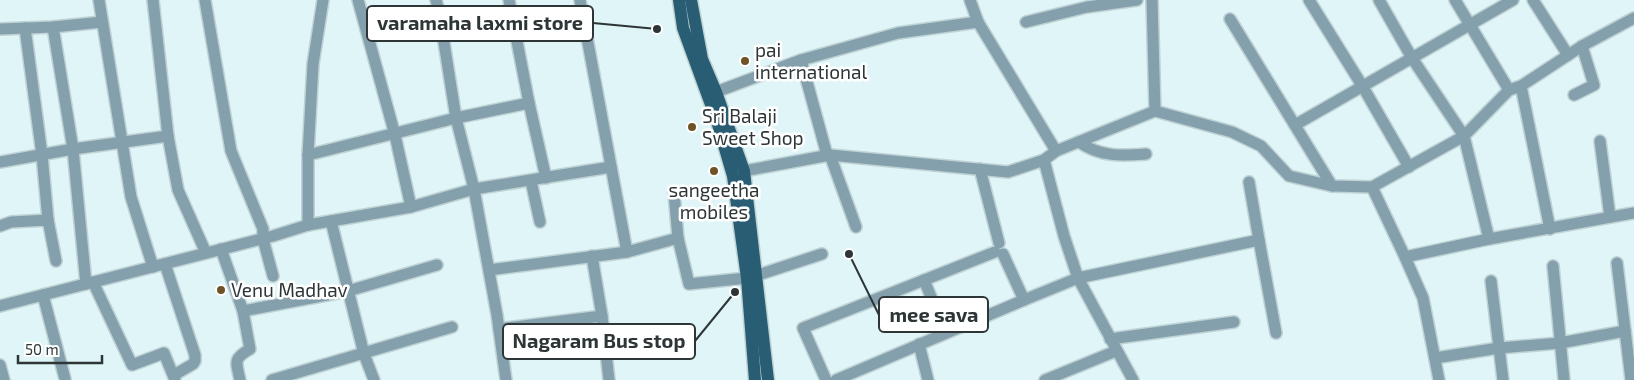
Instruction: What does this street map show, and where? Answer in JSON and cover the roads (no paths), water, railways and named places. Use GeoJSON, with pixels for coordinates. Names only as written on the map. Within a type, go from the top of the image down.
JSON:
{"type":"FeatureCollection","features":[{"type":"Feature","properties":{"kind":"main road"},"geometry":{"type":"LineString","coordinates":[[679,0],[683,28],[717,121],[733,176],[768,380]]}},
{"type":"Feature","properties":{"kind":"main road"},"geometry":{"type":"LineString","coordinates":[[691,0],[702,59],[716,92],[744,171],[755,380]]}},
{"type":"Feature","properties":{"kind":"street"},"geometry":{"type":"LineString","coordinates":[[99,0],[132,197],[153,267]]}},
{"type":"Feature","properties":{"kind":"street"},"geometry":{"type":"LineString","coordinates":[[154,0],[168,136],[178,190],[206,253]]}},
{"type":"Feature","properties":{"kind":"street"},"geometry":{"type":"LineString","coordinates":[[205,0],[231,151],[261,226],[262,239],[273,276]]}},
{"type":"Feature","properties":{"kind":"street"},"geometry":{"type":"LineString","coordinates":[[308,225],[308,155],[313,64],[323,0]]}},
{"type":"Feature","properties":{"kind":"street"},"geometry":{"type":"LineString","coordinates":[[358,0],[395,135],[411,207]]}},
{"type":"Feature","properties":{"kind":"street"},"geometry":{"type":"LineString","coordinates":[[436,0],[456,118],[474,189],[489,270],[506,380]]}},
{"type":"Feature","properties":{"kind":"street"},"geometry":{"type":"LineString","coordinates":[[509,0],[546,178]]}},
{"type":"Feature","properties":{"kind":"street"},"geometry":{"type":"LineString","coordinates":[[580,0],[627,252]]}},
{"type":"Feature","properties":{"kind":"street"},"geometry":{"type":"LineString","coordinates":[[970,0],[978,22],[1056,151]]}},
{"type":"Feature","properties":{"kind":"street"},"geometry":{"type":"LineString","coordinates":[[1026,22],[1100,2],[1137,0]]}},
{"type":"Feature","properties":{"kind":"street"},"geometry":{"type":"LineString","coordinates":[[1152,0],[1155,111]]}},
{"type":"Feature","properties":{"kind":"street"},"geometry":{"type":"LineString","coordinates":[[1309,0],[1363,86],[1409,167]]}},
{"type":"Feature","properties":{"kind":"street"},"geometry":{"type":"LineString","coordinates":[[1379,0],[1412,58],[1464,136],[1488,239]]}},
{"type":"Feature","properties":{"kind":"street"},"geometry":{"type":"LineString","coordinates":[[1455,0],[1509,90]]}},
{"type":"Feature","properties":{"kind":"street"},"geometry":{"type":"LineString","coordinates":[[1295,125],[1512,0]]}},
{"type":"Feature","properties":{"kind":"street"},"geometry":{"type":"LineString","coordinates":[[1533,0],[1568,55]]}},
{"type":"Feature","properties":{"kind":"street"},"geometry":{"type":"LineString","coordinates":[[744,171],[829,155],[1008,172],[1044,160],[1056,151],[1155,111],[1232,132],[1261,146],[1289,176],[1332,186],[1372,187],[1464,136],[1509,90],[1521,86],[1582,46],[1634,18]]}},
{"type":"Feature","properties":{"kind":"street"},"geometry":{"type":"LineString","coordinates":[[1230,19],[1332,186]]}},
{"type":"Feature","properties":{"kind":"street"},"geometry":{"type":"LineString","coordinates":[[0,30],[102,22]]}},
{"type":"Feature","properties":{"kind":"street"},"geometry":{"type":"LineString","coordinates":[[716,92],[801,60],[898,33],[978,22]]}},
{"type":"Feature","properties":{"kind":"street"},"geometry":{"type":"LineString","coordinates":[[54,27],[73,148],[90,283],[132,365],[164,353],[175,377],[193,364],[196,355],[165,264]]}},
{"type":"Feature","properties":{"kind":"street"},"geometry":{"type":"LineString","coordinates":[[25,28],[42,155],[48,220],[56,261]]}},
{"type":"Feature","properties":{"kind":"street"},"geometry":{"type":"LineString","coordinates":[[1574,95],[1594,85],[1582,46]]}},
{"type":"Feature","properties":{"kind":"street"},"geometry":{"type":"LineString","coordinates":[[801,60],[829,155],[856,227]]}},
{"type":"Feature","properties":{"kind":"street"},"geometry":{"type":"LineString","coordinates":[[1521,86],[1550,229]]}},
{"type":"Feature","properties":{"kind":"street"},"geometry":{"type":"LineString","coordinates":[[308,155],[395,135],[456,118],[529,103]]}},
{"type":"Feature","properties":{"kind":"street"},"geometry":{"type":"LineString","coordinates":[[0,162],[73,148],[168,136]]}},
{"type":"Feature","properties":{"kind":"street"},"geometry":{"type":"LineString","coordinates":[[1600,141],[1610,217]]}},
{"type":"Feature","properties":{"kind":"street"},"geometry":{"type":"LineString","coordinates":[[1079,142],[1088,148],[1106,154],[1121,156],[1146,154]]}},
{"type":"Feature","properties":{"kind":"street"},"geometry":{"type":"LineString","coordinates":[[1044,160],[1064,236],[1078,278],[1132,380]]}},
{"type":"Feature","properties":{"kind":"street"},"geometry":{"type":"LineString","coordinates":[[0,306],[262,239],[308,225],[411,207],[474,189],[611,167]]}},
{"type":"Feature","properties":{"kind":"street"},"geometry":{"type":"LineString","coordinates":[[980,169],[999,250],[1024,300]]}},
{"type":"Feature","properties":{"kind":"street"},"geometry":{"type":"LineString","coordinates":[[531,181],[540,222]]}},
{"type":"Feature","properties":{"kind":"street"},"geometry":{"type":"LineString","coordinates":[[1250,182],[1276,333]]}},
{"type":"Feature","properties":{"kind":"street"},"geometry":{"type":"LineString","coordinates":[[1372,187],[1406,257],[1423,298],[1439,380]]}},
{"type":"Feature","properties":{"kind":"street"},"geometry":{"type":"LineString","coordinates":[[674,194],[678,238],[689,284],[751,277],[822,254]]}},
{"type":"Feature","properties":{"kind":"street"},"geometry":{"type":"LineString","coordinates":[[1406,257],[1488,239],[1634,213]]}},
{"type":"Feature","properties":{"kind":"street"},"geometry":{"type":"LineString","coordinates":[[0,226],[11,222],[48,220]]}},
{"type":"Feature","properties":{"kind":"street"},"geometry":{"type":"LineString","coordinates":[[331,221],[364,354],[374,380]]}},
{"type":"Feature","properties":{"kind":"street"},"geometry":{"type":"LineString","coordinates":[[489,270],[627,252],[678,238]]}},
{"type":"Feature","properties":{"kind":"street"},"geometry":{"type":"LineString","coordinates":[[836,380],[1078,278],[1260,240]]}},
{"type":"Feature","properties":{"kind":"street"},"geometry":{"type":"LineString","coordinates":[[221,248],[244,311],[250,349],[239,355],[237,359],[240,380]]}},
{"type":"Feature","properties":{"kind":"street"},"geometry":{"type":"LineString","coordinates":[[826,380],[803,328],[999,250]]}},
{"type":"Feature","properties":{"kind":"street"},"geometry":{"type":"LineString","coordinates":[[592,256],[602,316],[609,380]]}},
{"type":"Feature","properties":{"kind":"street"},"geometry":{"type":"LineString","coordinates":[[1617,263],[1631,380]]}},
{"type":"Feature","properties":{"kind":"street"},"geometry":{"type":"LineString","coordinates":[[244,311],[348,291],[438,265]]}},
{"type":"Feature","properties":{"kind":"street"},"geometry":{"type":"LineString","coordinates":[[1553,266],[1564,380]]}},
{"type":"Feature","properties":{"kind":"street"},"geometry":{"type":"LineString","coordinates":[[924,280],[946,333]]}},
{"type":"Feature","properties":{"kind":"street"},"geometry":{"type":"LineString","coordinates":[[1491,281],[1503,380]]}},
{"type":"Feature","properties":{"kind":"street"},"geometry":{"type":"LineString","coordinates":[[43,295],[65,378]]}},
{"type":"Feature","properties":{"kind":"street"},"geometry":{"type":"LineString","coordinates":[[499,329],[602,316]]}},
{"type":"Feature","properties":{"kind":"street"},"geometry":{"type":"LineString","coordinates":[[1110,339],[1234,322]]}},
{"type":"Feature","properties":{"kind":"street"},"geometry":{"type":"LineString","coordinates":[[272,380],[452,327]]}},
{"type":"Feature","properties":{"kind":"street"},"geometry":{"type":"LineString","coordinates":[[1436,358],[1499,348],[1560,344],[1625,331]]}},
{"type":"Feature","properties":{"kind":"street"},"geometry":{"type":"LineString","coordinates":[[918,344],[928,380]]}},
{"type":"Feature","properties":{"kind":"street"},"geometry":{"type":"LineString","coordinates":[[1046,380],[1116,351]]}},
{"type":"Feature","properties":{"kind":"street"},"geometry":{"type":"LineString","coordinates":[[0,365],[4,380]]}},
{"type":"Feature","properties":{"kind":"place","name":"varamaha laxmi store"},"geometry":{"type":"Point","coordinates":[657,29]}},
{"type":"Feature","properties":{"kind":"place","name":"pai international"},"geometry":{"type":"Point","coordinates":[745,61]}},
{"type":"Feature","properties":{"kind":"place","name":"Sri Balaji Sweet Shop"},"geometry":{"type":"Point","coordinates":[692,127]}},
{"type":"Feature","properties":{"kind":"place","name":"sangeetha mobiles"},"geometry":{"type":"Point","coordinates":[714,171]}},
{"type":"Feature","properties":{"kind":"place","name":"mee sava"},"geometry":{"type":"Point","coordinates":[849,254]}},
{"type":"Feature","properties":{"kind":"place","name":"Venu Madhav"},"geometry":{"type":"Point","coordinates":[221,290]}},
{"type":"Feature","properties":{"kind":"place","name":"Nagaram Bus stop"},"geometry":{"type":"Point","coordinates":[735,292]}}]}
